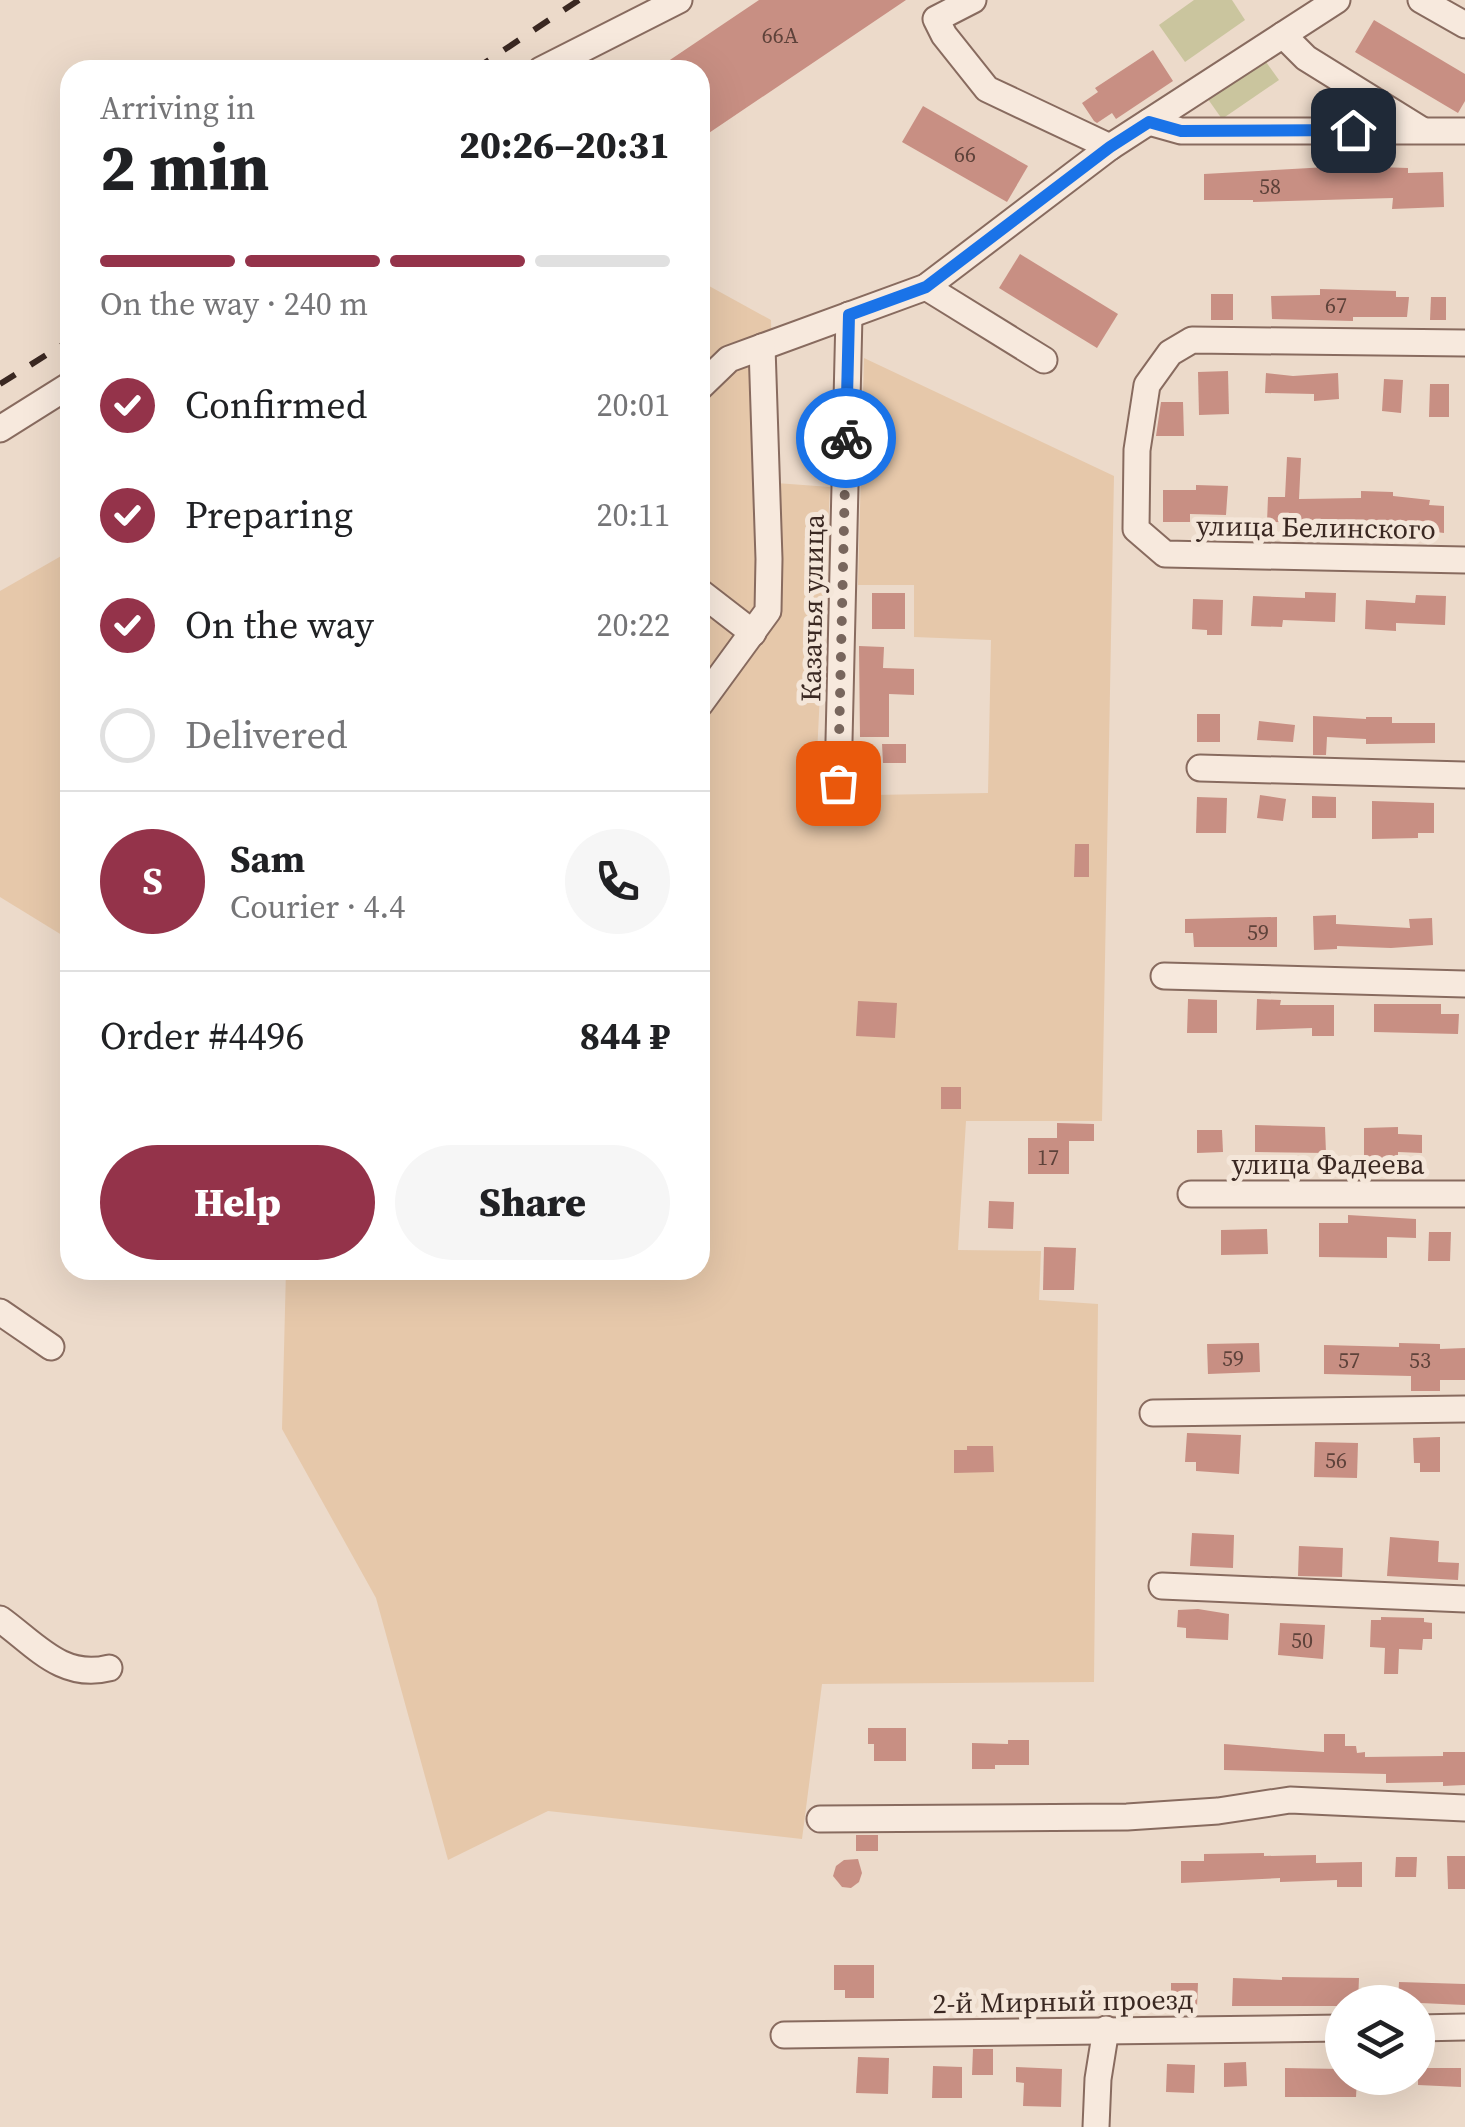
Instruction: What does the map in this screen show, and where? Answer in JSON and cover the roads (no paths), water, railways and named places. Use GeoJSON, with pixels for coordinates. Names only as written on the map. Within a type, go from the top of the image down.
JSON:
{"type":"FeatureCollection","features":[{"type":"Feature","properties":{"kind":"street"},"geometry":{"type":"LineString","coordinates":[[561,60],[678,0]]}},
{"type":"Feature","properties":{"kind":"street"},"geometry":{"type":"LineString","coordinates":[[973,0],[936,19],[944,35],[988,89],[1110,147]]}},
{"type":"Feature","properties":{"kind":"street"},"geometry":{"type":"LineString","coordinates":[[710,377],[728,359],[926,287],[1110,147],[1337,0]]}},
{"type":"Feature","properties":{"kind":"street"},"geometry":{"type":"LineString","coordinates":[[1421,0],[1465,25]]}},
{"type":"Feature","properties":{"kind":"street"},"geometry":{"type":"LineString","coordinates":[[1283,35],[1306,58],[1422,130]]}},
{"type":"Feature","properties":{"kind":"street"},"geometry":{"type":"LineString","coordinates":[[1149,122],[1181,131],[1465,131]]}},
{"type":"Feature","properties":{"kind":"street"},"geometry":{"type":"LineString","coordinates":[[926,287],[1044,360]]}},
{"type":"Feature","properties":{"kind":"street","name":"Казачья улица"},"geometry":{"type":"LineString","coordinates":[[838,783],[849,315]]}},
{"type":"Feature","properties":{"kind":"street","name":"улица Белинского"},"geometry":{"type":"LineString","coordinates":[[1465,343],[1192,340],[1170,353],[1147,385],[1137,450],[1136,528],[1165,554],[1465,560]]}},
{"type":"Feature","properties":{"kind":"street"},"geometry":{"type":"LineString","coordinates":[[710,691],[768,612],[770,559],[762,347]]}},
{"type":"Feature","properties":{"kind":"street"},"geometry":{"type":"LineString","coordinates":[[0,430],[60,391]]}},
{"type":"Feature","properties":{"kind":"street"},"geometry":{"type":"LineString","coordinates":[[710,599],[754,632]]}},
{"type":"Feature","properties":{"kind":"street"},"geometry":{"type":"LineString","coordinates":[[1200,768],[1465,776]]}},
{"type":"Feature","properties":{"kind":"street"},"geometry":{"type":"LineString","coordinates":[[1164,976],[1465,984]]}},
{"type":"Feature","properties":{"kind":"street","name":"улица Фадеева"},"geometry":{"type":"LineString","coordinates":[[1191,1194],[1465,1194]]}},
{"type":"Feature","properties":{"kind":"street"},"geometry":{"type":"LineString","coordinates":[[0,1312],[50,1346]]}},
{"type":"Feature","properties":{"kind":"street"},"geometry":{"type":"LineString","coordinates":[[1153,1413],[1465,1409]]}},
{"type":"Feature","properties":{"kind":"street"},"geometry":{"type":"LineString","coordinates":[[1162,1586],[1465,1599]]}},
{"type":"Feature","properties":{"kind":"street"},"geometry":{"type":"LineString","coordinates":[[0,1619],[59,1665],[82,1671],[109,1668]]}},
{"type":"Feature","properties":{"kind":"street"},"geometry":{"type":"LineString","coordinates":[[820,1819],[1127,1817],[1218,1812],[1290,1800],[1465,1808]]}},
{"type":"Feature","properties":{"kind":"street"},"geometry":{"type":"LineString","coordinates":[[1435,2028],[1465,2027]]}},
{"type":"Feature","properties":{"kind":"street","name":"2-й Мирный проезд"},"geometry":{"type":"LineString","coordinates":[[784,2035],[1325,2028]]}},
{"type":"Feature","properties":{"kind":"street"},"geometry":{"type":"LineString","coordinates":[[1096,2127],[1106,2029]]}},
{"type":"Feature","properties":{"kind":"railway"},"geometry":{"type":"LineString","coordinates":[[489,60],[579,0]]}},
{"type":"Feature","properties":{"kind":"railway"},"geometry":{"type":"LineString","coordinates":[[0,384],[60,346]]}}]}
